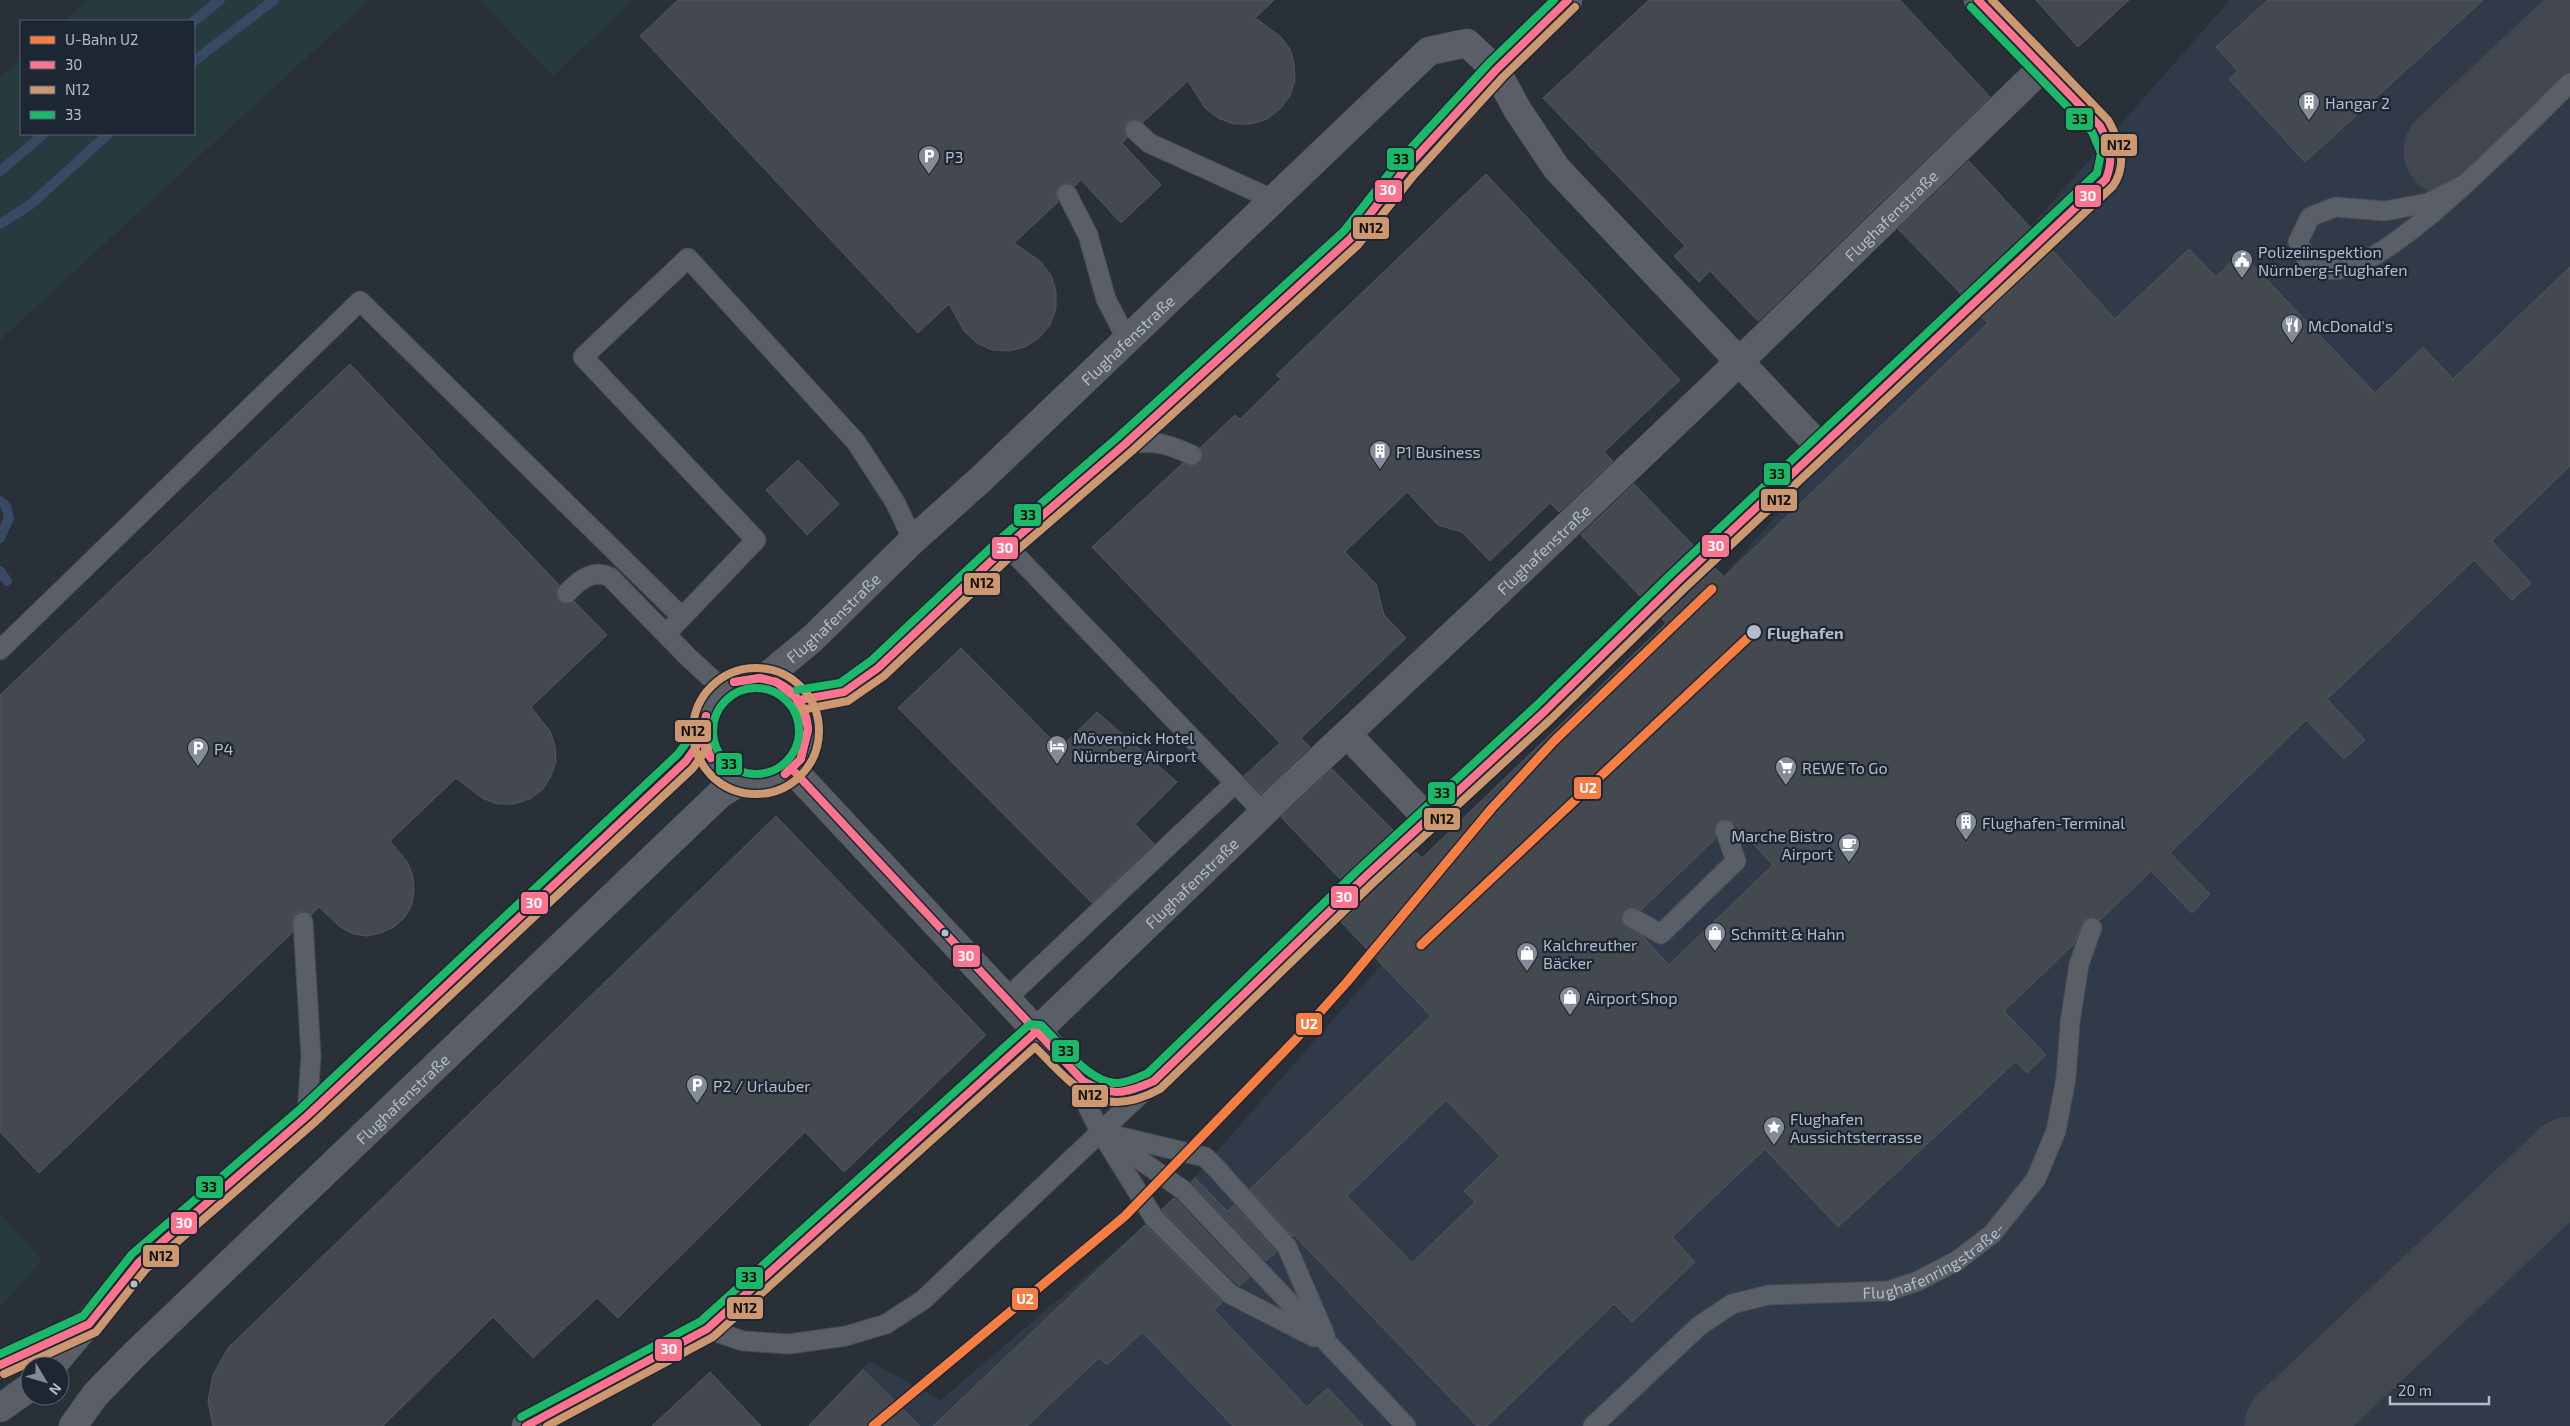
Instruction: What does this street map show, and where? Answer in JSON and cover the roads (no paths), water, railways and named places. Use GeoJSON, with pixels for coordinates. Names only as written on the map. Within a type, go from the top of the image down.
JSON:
{"type":"FeatureCollection","features":[{"type":"Feature","properties":{"kind":"street"},"geometry":{"type":"LineString","coordinates":[[798,700],[844,692],[878,668],[1007,546],[1125,444],[1351,238],[1406,168],[1457,115],[1496,70],[1568,0]]}},
{"type":"Feature","properties":{"kind":"street"},"geometry":{"type":"LineString","coordinates":[[792,769],[1082,1081],[1102,1091],[1125,1094],[1154,1080],[1427,818],[1544,712],[2106,178],[2113,162],[2111,146],[2104,133],[1978,0]]}},
{"type":"Feature","properties":{"kind":"street","name":"Flughafenstraße"},"geometry":{"type":"LineString","coordinates":[[73,1426],[95,1396],[135,1354],[720,794],[741,782],[768,782],[792,769],[802,757],[807,743],[806,713],[798,700],[784,686],[765,678],[812,639],[913,540],[981,479],[1126,338],[1429,51],[1467,43],[1496,70],[1517,109],[1557,169],[1821,448]]}},
{"type":"Feature","properties":{"kind":"street","name":"Flughafenstraße"},"geometry":{"type":"LineString","coordinates":[[529,1425],[707,1329],[1036,1033],[1346,734],[1739,362],[2043,67]]}},
{"type":"Feature","properties":{"kind":"street"},"geometry":{"type":"LineString","coordinates":[[741,782],[726,775],[715,765],[708,752],[703,738],[707,710],[723,689],[736,682],[750,678],[765,678]]}},
{"type":"Feature","properties":{"kind":"street"},"geometry":{"type":"LineString","coordinates":[[1346,734],[1427,818]]}},
{"type":"Feature","properties":{"kind":"street"},"geometry":{"type":"LineString","coordinates":[[61,1356],[139,1262],[307,1116],[686,760],[703,738]]}},
{"type":"Feature","properties":{"kind":"street"},"geometry":{"type":"LineString","coordinates":[[0,1365],[88,1324]]}},
{"type":"Feature","properties":{"kind":"street"},"geometry":{"type":"LineString","coordinates":[[0,1408],[20,1394]]}},
{"type":"Feature","properties":{"kind":"lane"},"geometry":{"type":"LineString","coordinates":[[2462,186],[2428,203],[2385,211],[2335,207],[2310,217],[2298,242],[2311,268],[2342,270],[2376,255],[2462,186],[2570,82]]}},
{"type":"Feature","properties":{"kind":"lane"},"geometry":{"type":"LineString","coordinates":[[1135,130],[1149,142],[1272,199]]}},
{"type":"Feature","properties":{"kind":"lane"},"geometry":{"type":"LineString","coordinates":[[1067,194],[1088,236],[1106,299],[1126,338]]}},
{"type":"Feature","properties":{"kind":"lane"},"geometry":{"type":"LineString","coordinates":[[666,634],[756,540],[583,357],[688,258],[856,442],[895,502],[913,540]]}},
{"type":"Feature","properties":{"kind":"lane"},"geometry":{"type":"LineString","coordinates":[[0,650],[360,301],[682,616]]}},
{"type":"Feature","properties":{"kind":"lane"},"geometry":{"type":"LineString","coordinates":[[1125,444],[1149,441],[1167,443],[1192,455]]}},
{"type":"Feature","properties":{"kind":"lane"},"geometry":{"type":"LineString","coordinates":[[1007,546],[1264,813]]}},
{"type":"Feature","properties":{"kind":"lane"},"geometry":{"type":"LineString","coordinates":[[567,593],[577,581],[601,573],[610,577],[723,689]]}},
{"type":"Feature","properties":{"kind":"lane"},"geometry":{"type":"LineString","coordinates":[[1005,1000],[1235,783]]}},
{"type":"Feature","properties":{"kind":"lane"},"geometry":{"type":"LineString","coordinates":[[1632,918],[1661,934],[1736,862],[1725,830]]}},
{"type":"Feature","properties":{"kind":"lane"},"geometry":{"type":"LineString","coordinates":[[303,922],[311,1056],[307,1116]]}},
{"type":"Feature","properties":{"kind":"lane","name":"Flughafenringstraße-"},"geometry":{"type":"LineString","coordinates":[[1593,1426],[1700,1326],[1732,1304],[1768,1295],[1888,1291],[1918,1281],[1958,1260],[1992,1234],[2036,1180],[2056,1131],[2066,1078],[2070,1022],[2079,964],[2092,928]]}},
{"type":"Feature","properties":{"kind":"lane"},"geometry":{"type":"LineString","coordinates":[[707,1329],[742,1341],[789,1344],[846,1336],[886,1324],[924,1300],[1154,1080]]}},
{"type":"Feature","properties":{"kind":"lane"},"geometry":{"type":"LineString","coordinates":[[1082,1081],[1088,1107],[1100,1132],[1154,1218],[1230,1294],[1329,1345]]}},
{"type":"Feature","properties":{"kind":"lane"},"geometry":{"type":"LineString","coordinates":[[1100,1132],[1205,1157],[1287,1247],[1329,1345]]}},
{"type":"Feature","properties":{"kind":"lane"},"geometry":{"type":"LineString","coordinates":[[1100,1132],[1183,1190],[1406,1426]]}},
{"type":"Feature","properties":{"kind":"waterway"},"geometry":{"type":"LineString","coordinates":[[195,20],[220,0]]}},
{"type":"Feature","properties":{"kind":"waterway"},"geometry":{"type":"LineString","coordinates":[[195,60],[274,0]]}},
{"type":"Feature","properties":{"kind":"waterway"},"geometry":{"type":"LineString","coordinates":[[0,171],[43,135]]}},
{"type":"Feature","properties":{"kind":"waterway"},"geometry":{"type":"LineString","coordinates":[[0,224],[30,205],[107,135]]}},
{"type":"Feature","properties":{"kind":"waterway"},"geometry":{"type":"LineString","coordinates":[[0,501],[6,506],[9,518],[0,538]]}},
{"type":"Feature","properties":{"kind":"waterway"},"geometry":{"type":"LineString","coordinates":[[0,571],[7,581]]}},
{"type":"Feature","properties":{"kind":"metro line","name":"U2"},"geometry":{"type":"LineString","coordinates":[[873,1426],[1125,1216],[1296,1039],[1347,982],[1492,808],[1554,741],[1712,589]]}},
{"type":"Feature","properties":{"kind":"metro line","name":"U2"},"geometry":{"type":"LineString","coordinates":[[1421,945],[1754,632]]}},
{"type":"Feature","properties":{"kind":"place","name":"Hangar 2"},"geometry":{"type":"Point","coordinates":[2309,121]}},
{"type":"Feature","properties":{"kind":"place","name":"P3"},"geometry":{"type":"Point","coordinates":[929,175]}},
{"type":"Feature","properties":{"kind":"place","name":"Polizeiinspektion Nürnberg-Flughafen"},"geometry":{"type":"Point","coordinates":[2242,279]}},
{"type":"Feature","properties":{"kind":"place","name":"McDonald's"},"geometry":{"type":"Point","coordinates":[2292,344]}},
{"type":"Feature","properties":{"kind":"place","name":"P1 Business"},"geometry":{"type":"Point","coordinates":[1380,470]}},
{"type":"Feature","properties":{"kind":"place","name":"Flughafen"},"geometry":{"type":"Point","coordinates":[1754,632]}},
{"type":"Feature","properties":{"kind":"place","name":"Mövenpick Hotel Nürnberg Airport"},"geometry":{"type":"Point","coordinates":[1057,765]}},
{"type":"Feature","properties":{"kind":"place","name":"P4"},"geometry":{"type":"Point","coordinates":[198,767]}},
{"type":"Feature","properties":{"kind":"place","name":"REWE To Go"},"geometry":{"type":"Point","coordinates":[1786,786]}},
{"type":"Feature","properties":{"kind":"place","name":"Flughafen-Terminal"},"geometry":{"type":"Point","coordinates":[1966,841]}},
{"type":"Feature","properties":{"kind":"place","name":"Marche Bistro Airport"},"geometry":{"type":"Point","coordinates":[1849,863]}},
{"type":"Feature","properties":{"kind":"place","name":"Schmitt & Hahn"},"geometry":{"type":"Point","coordinates":[1715,952]}},
{"type":"Feature","properties":{"kind":"place","name":"Kalchreuther Bäcker"},"geometry":{"type":"Point","coordinates":[1527,972]}},
{"type":"Feature","properties":{"kind":"place","name":"Airport Shop"},"geometry":{"type":"Point","coordinates":[1570,1016]}},
{"type":"Feature","properties":{"kind":"place","name":"P2 / Urlauber"},"geometry":{"type":"Point","coordinates":[697,1104]}},
{"type":"Feature","properties":{"kind":"place","name":"Flughafen Aussichtsterrasse"},"geometry":{"type":"Point","coordinates":[1774,1146]}}]}
